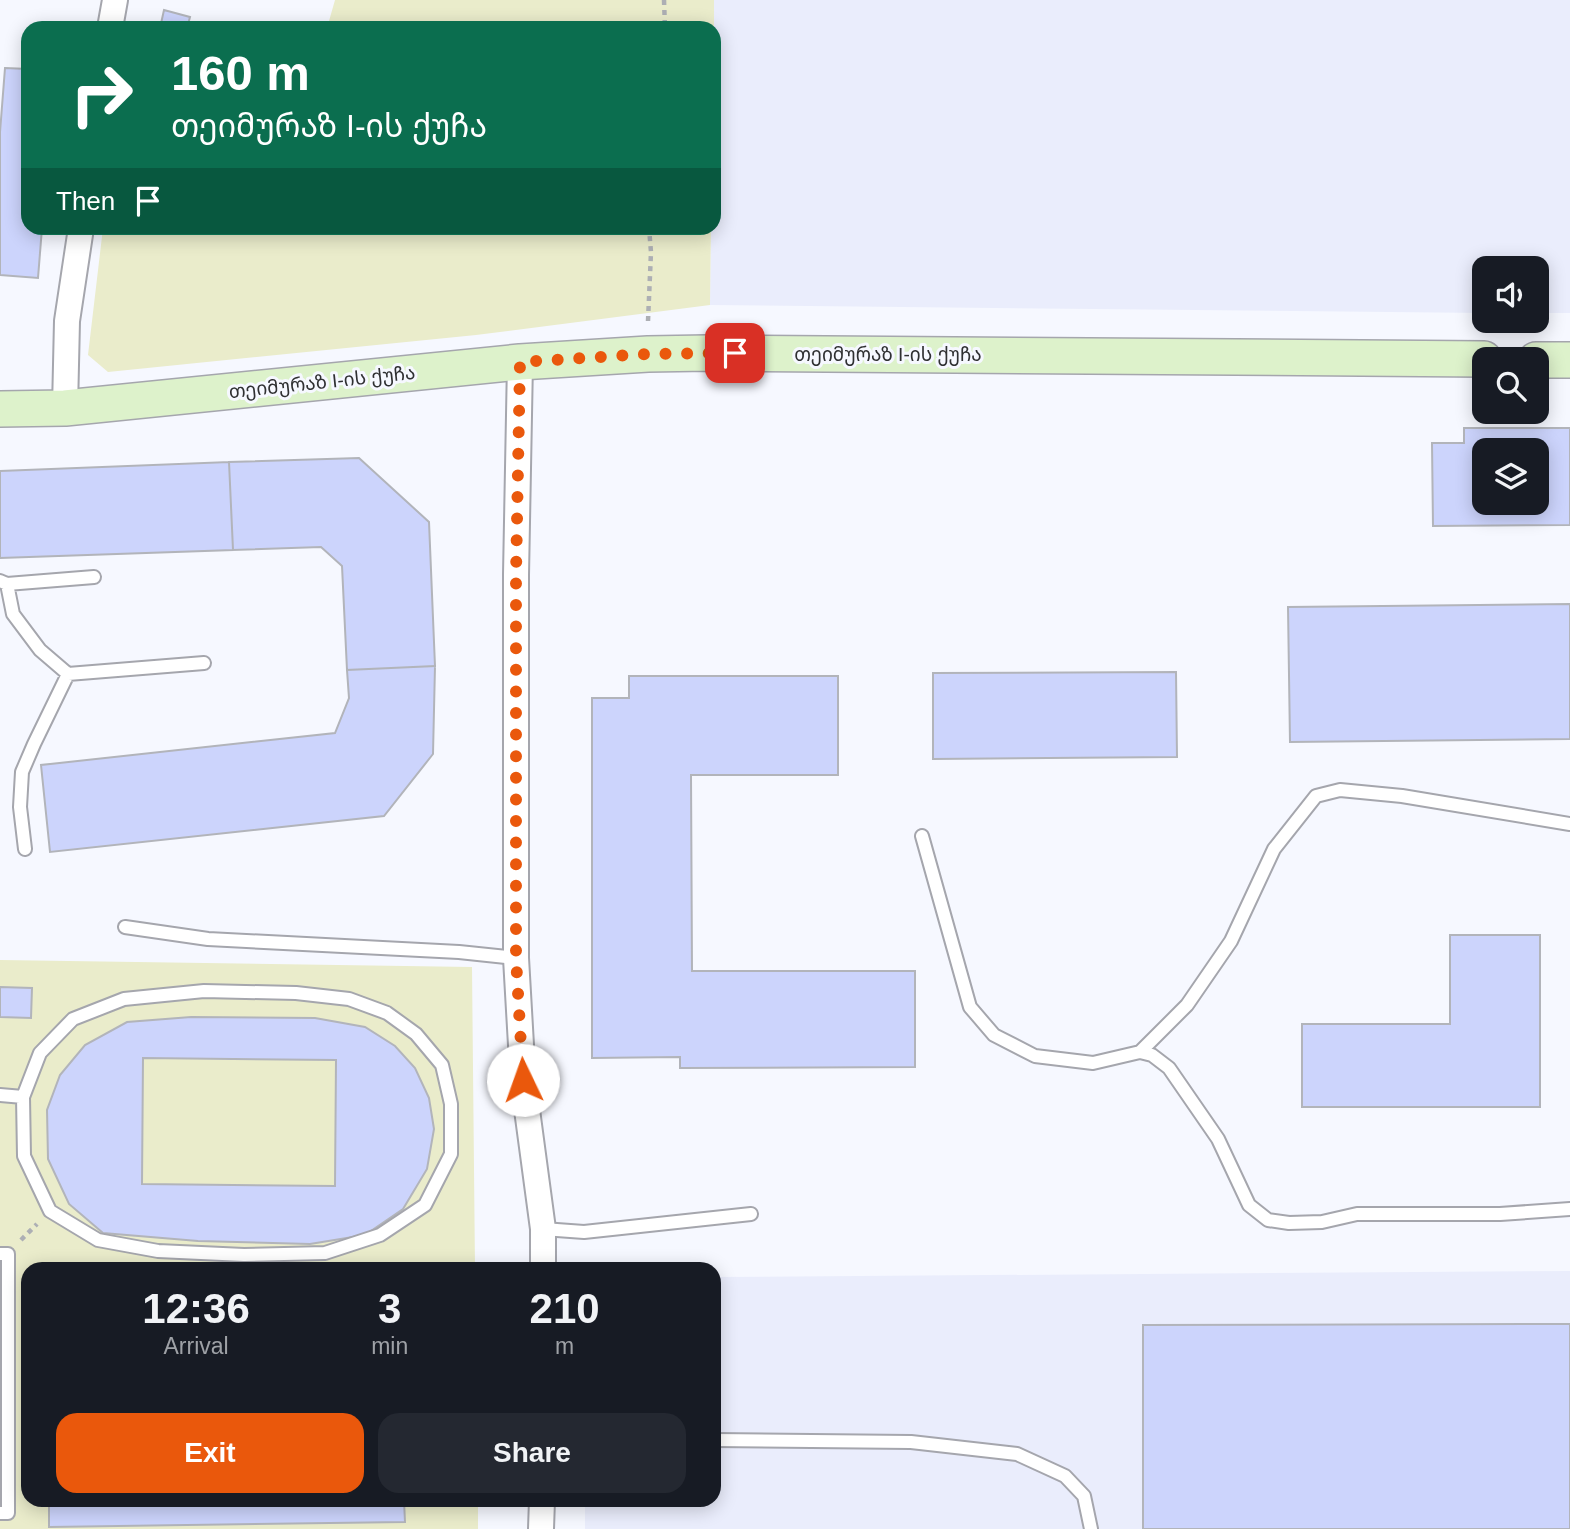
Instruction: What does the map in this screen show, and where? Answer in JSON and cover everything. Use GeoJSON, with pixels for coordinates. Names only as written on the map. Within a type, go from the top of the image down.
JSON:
{"type":"FeatureCollection","features":[{"type":"Feature","properties":{"kind":"main road","name":"თეიმურაზ I-ის ქუჩა"},"geometry":{"type":"LineString","coordinates":[[0,409],[65,408],[520,362],[648,354],[1472,359]]}},
{"type":"Feature","properties":{"kind":"main road"},"geometry":{"type":"LineString","coordinates":[[1549,360],[1570,360]]}},
{"type":"Feature","properties":{"kind":"street"},"geometry":{"type":"LineString","coordinates":[[111,21],[114,0]]}},
{"type":"Feature","properties":{"kind":"street"},"geometry":{"type":"LineString","coordinates":[[65,408],[67,321],[80,235]]}},
{"type":"Feature","properties":{"kind":"street"},"geometry":{"type":"LineString","coordinates":[[520,362],[516,575],[516,958],[523,1080],[543,1229],[543,1262]]}},
{"type":"Feature","properties":{"kind":"street"},"geometry":{"type":"LineString","coordinates":[[541,1529],[542,1507]]}},
{"type":"Feature","properties":{"kind":"lane"},"geometry":{"type":"LineString","coordinates":[[94,577],[3,583],[13,614],[40,650],[68,674],[204,663]]}},
{"type":"Feature","properties":{"kind":"lane"},"geometry":{"type":"LineString","coordinates":[[25,849],[20,807],[22,772],[68,674]]}},
{"type":"Feature","properties":{"kind":"lane"},"geometry":{"type":"LineString","coordinates":[[1140,1052],[1187,1005],[1231,941],[1275,849],[1316,796],[1340,790],[1402,796],[1570,824]]}},
{"type":"Feature","properties":{"kind":"lane"},"geometry":{"type":"LineString","coordinates":[[922,836],[971,1007],[994,1035],[1035,1056],[1046,1058],[1093,1063],[1140,1052],[1152,1055],[1169,1068],[1218,1139],[1249,1205],[1268,1220],[1289,1223],[1322,1222],[1357,1214],[1500,1214],[1570,1209]]}},
{"type":"Feature","properties":{"kind":"lane"},"geometry":{"type":"LineString","coordinates":[[125,927],[208,939],[459,952],[516,958]]}},
{"type":"Feature","properties":{"kind":"lane"},"geometry":{"type":"LineString","coordinates":[[204,991],[296,993],[349,999],[387,1013],[416,1034],[442,1065],[451,1104],[451,1154],[425,1205],[380,1235],[325,1253],[244,1255],[158,1251],[98,1240],[50,1211],[24,1156],[23,1097],[40,1053],[73,1019],[124,999],[204,991]]}},
{"type":"Feature","properties":{"kind":"lane"},"geometry":{"type":"LineString","coordinates":[[0,1095],[23,1097]]}},
{"type":"Feature","properties":{"kind":"lane"},"geometry":{"type":"LineString","coordinates":[[543,1229],[584,1232],[751,1214]]}},
{"type":"Feature","properties":{"kind":"lane"},"geometry":{"type":"LineString","coordinates":[[0,1513],[8,1513],[4,1254]]}},
{"type":"Feature","properties":{"kind":"lane"},"geometry":{"type":"LineString","coordinates":[[721,1440],[911,1442],[1017,1454],[1065,1476],[1084,1496],[1091,1529]]}},
{"type":"Feature","properties":{"kind":"path"},"geometry":{"type":"LineString","coordinates":[[664,0],[664,21]]}},
{"type":"Feature","properties":{"kind":"path"},"geometry":{"type":"LineString","coordinates":[[648,354],[649,235]]}},
{"type":"Feature","properties":{"kind":"path"},"geometry":{"type":"LineString","coordinates":[[4,1254],[50,1211]]}},
{"type":"Feature","properties":{"kind":"shaded area"},"geometry":{"type":"Polygon","coordinates":[[[714,0],[1570,0],[1570,313],[1549,313],[1549,256],[1472,256],[1472,313],[710,305],[711,235],[721,235],[721,21],[714,21],[714,0]]]}},
{"type":"Feature","properties":{"kind":"shaded area"},"geometry":{"type":"Polygon","coordinates":[[[1570,1271],[1570,1529],[585,1529],[585,1507],[721,1507],[721,1277],[1570,1271]]]}},
{"type":"Feature","properties":{"kind":"green space"},"geometry":{"type":"Polygon","coordinates":[[[335,0],[714,0],[714,21],[329,21],[335,0]]]}},
{"type":"Feature","properties":{"kind":"green space"},"geometry":{"type":"Polygon","coordinates":[[[102,235],[711,235],[710,305],[476,335],[108,372],[88,355],[102,235]]]}},
{"type":"Feature","properties":{"kind":"green space"},"geometry":{"type":"Polygon","coordinates":[[[0,960],[472,967],[475,1262],[21,1262],[21,1507],[478,1507],[478,1529],[0,1529],[0,960]]]}},
{"type":"Feature","properties":{"kind":"building"},"geometry":{"type":"Polygon","coordinates":[[[164,10],[190,17],[189,21],[162,21],[164,10]]]}},
{"type":"Feature","properties":{"kind":"building"},"geometry":{"type":"Polygon","coordinates":[[[5,68],[21,69],[21,235],[41,235],[38,278],[0,275],[0,132],[5,68]]]}},
{"type":"Feature","properties":{"kind":"building"},"geometry":{"type":"Polygon","coordinates":[[[1464,428],[1570,428],[1570,525],[1433,526],[1432,443],[1464,443],[1464,428]]]}},
{"type":"Feature","properties":{"kind":"building"},"geometry":{"type":"Polygon","coordinates":[[[359,458],[429,522],[435,666],[347,670],[342,566],[321,547],[233,550],[229,462],[359,458]]]}},
{"type":"Feature","properties":{"kind":"building"},"geometry":{"type":"Polygon","coordinates":[[[229,462],[233,550],[0,558],[0,471],[229,462]]]}},
{"type":"Feature","properties":{"kind":"building"},"geometry":{"type":"Polygon","coordinates":[[[1570,604],[1570,739],[1290,742],[1288,607],[1570,604]]]}},
{"type":"Feature","properties":{"kind":"building"},"geometry":{"type":"Polygon","coordinates":[[[435,666],[433,754],[384,816],[50,852],[41,765],[335,733],[349,698],[347,670],[435,666]]]}},
{"type":"Feature","properties":{"kind":"building"},"geometry":{"type":"Polygon","coordinates":[[[1176,672],[1177,757],[933,759],[933,673],[1176,672]]]}},
{"type":"Feature","properties":{"kind":"building"},"geometry":{"type":"Polygon","coordinates":[[[629,676],[838,676],[838,775],[691,775],[692,971],[915,971],[915,1067],[680,1068],[680,1057],[592,1058],[592,698],[629,698],[629,676]]]}},
{"type":"Feature","properties":{"kind":"building"},"geometry":{"type":"Polygon","coordinates":[[[1450,935],[1540,935],[1540,1107],[1302,1107],[1302,1024],[1450,1024],[1450,935]]]}},
{"type":"Feature","properties":{"kind":"building"},"geometry":{"type":"Polygon","coordinates":[[[0,987],[32,988],[31,1018],[0,1017],[0,987]]]}},
{"type":"Feature","properties":{"kind":"building"},"geometry":{"type":"Polygon","coordinates":[[[191,1017],[315,1018],[365,1027],[395,1046],[415,1068],[429,1098],[434,1129],[427,1169],[403,1209],[365,1235],[310,1244],[198,1241],[103,1233],[69,1204],[48,1159],[47,1110],[60,1075],[85,1045],[127,1022],[191,1017]],[[143,1058],[142,1184],[335,1186],[336,1060],[143,1058]]]}},
{"type":"Feature","properties":{"kind":"building"},"geometry":{"type":"Polygon","coordinates":[[[1570,1324],[1570,1529],[1143,1529],[1143,1325],[1570,1324]]]}},
{"type":"Feature","properties":{"kind":"building"},"geometry":{"type":"Polygon","coordinates":[[[49,1507],[404,1507],[405,1522],[49,1527],[49,1507]]]}},
{"type":"Feature","properties":{"kind":"route"},"geometry":{"type":"LineString","coordinates":[[523,1080],[516,958],[516,575],[520,362],[648,354],[735,353]]}}]}
